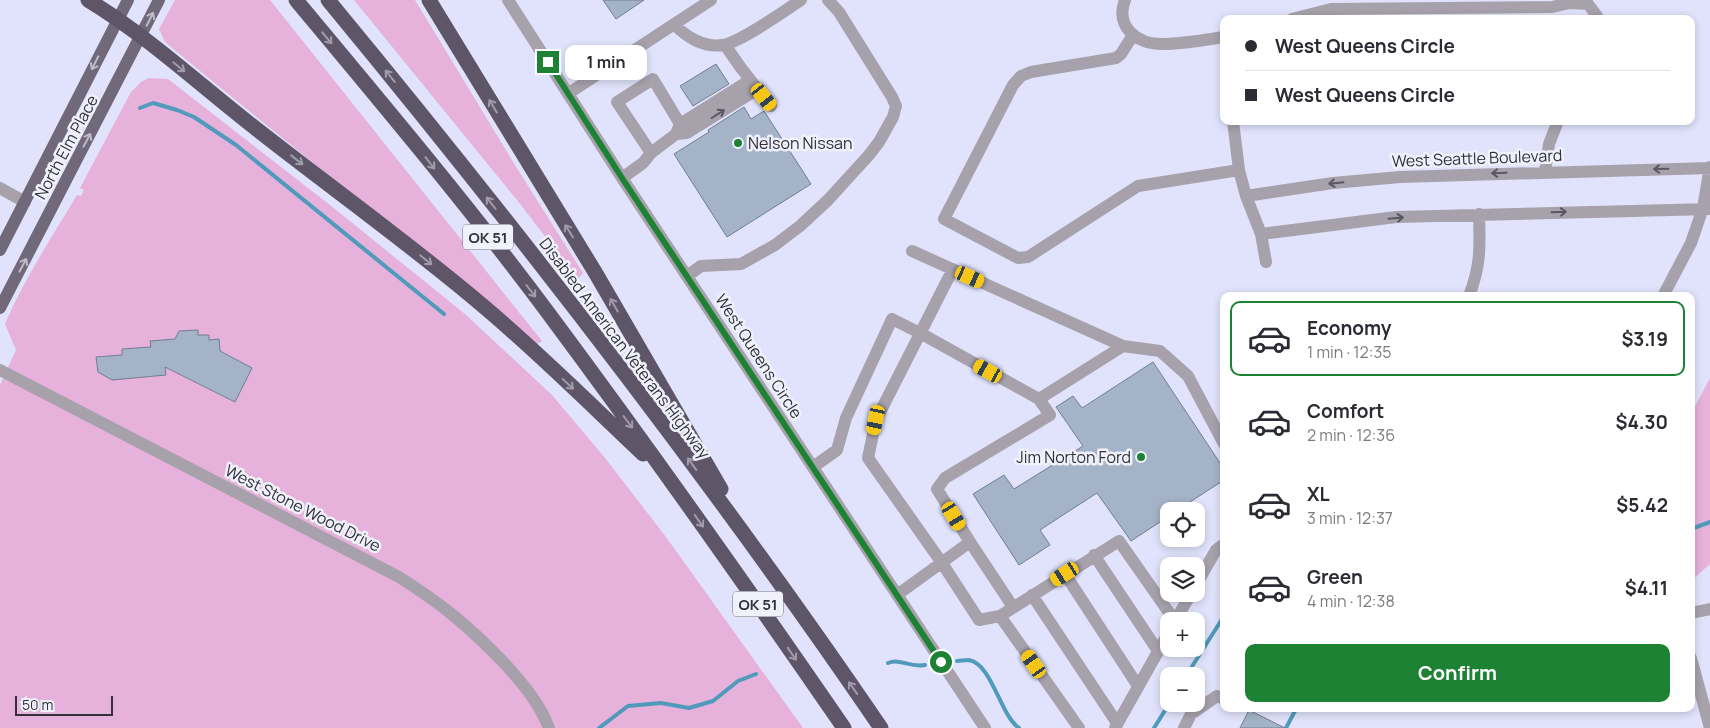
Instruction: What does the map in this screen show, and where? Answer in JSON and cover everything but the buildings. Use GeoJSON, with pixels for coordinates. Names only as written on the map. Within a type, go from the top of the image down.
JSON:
{"type":"FeatureCollection","features":[{"type":"Feature","properties":{"kind":"highway"},"geometry":{"type":"LineString","coordinates":[[88,0],[141,37],[483,306],[671,481]]}},
{"type":"Feature","properties":{"kind":"highway","name":"OK 51"},"geometry":{"type":"LineString","coordinates":[[296,0],[399,124],[539,301],[671,481],[844,728]]}},
{"type":"Feature","properties":{"kind":"highway","name":"Disabled American Veterans Highway"},"geometry":{"type":"LineString","coordinates":[[328,0],[410,100],[666,428],[762,559],[881,728]]}},
{"type":"Feature","properties":{"kind":"highway"},"geometry":{"type":"LineString","coordinates":[[429,0],[600,281],[762,559]]}},
{"type":"Feature","properties":{"kind":"main road","name":"North Elm Place"},"geometry":{"type":"LineString","coordinates":[[0,250],[128,0]]}},
{"type":"Feature","properties":{"kind":"main road","name":"North Elm Place"},"geometry":{"type":"LineString","coordinates":[[0,308],[159,0]]}},
{"type":"Feature","properties":{"kind":"street","name":"West Queens Circle"},"geometry":{"type":"LineString","coordinates":[[508,0],[686,276],[985,728]]}},
{"type":"Feature","properties":{"kind":"street"},"geometry":{"type":"LineString","coordinates":[[568,93],[711,0]]}},
{"type":"Feature","properties":{"kind":"street"},"geometry":{"type":"LineString","coordinates":[[674,24],[692,39],[711,44],[725,45],[801,0]]}},
{"type":"Feature","properties":{"kind":"street"},"geometry":{"type":"LineString","coordinates":[[686,276],[701,266],[741,264],[788,236],[828,200],[869,155],[893,118],[896,106],[892,97],[839,12],[828,0]]}},
{"type":"Feature","properties":{"kind":"street"},"geometry":{"type":"LineString","coordinates":[[1125,0],[1122,18],[1130,32],[1150,42],[1161,44],[1220,39]]}},
{"type":"Feature","properties":{"kind":"street"},"geometry":{"type":"LineString","coordinates":[[1302,15],[1331,4],[1552,7],[1588,4],[1597,15]]}},
{"type":"Feature","properties":{"kind":"street"},"geometry":{"type":"LineString","coordinates":[[1130,32],[1121,54],[1116,58],[1031,72],[1021,76],[1013,84],[944,219],[1018,258],[1028,257],[1138,186],[1239,170]]}},
{"type":"Feature","properties":{"kind":"street"},"geometry":{"type":"LineString","coordinates":[[725,45],[771,106]]}},
{"type":"Feature","properties":{"kind":"street"},"geometry":{"type":"LineString","coordinates":[[651,153],[618,102],[653,79],[678,129],[687,133],[754,84]]}},
{"type":"Feature","properties":{"kind":"street"},"geometry":{"type":"LineString","coordinates":[[1233,125],[1239,170],[1246,196],[1261,234],[1266,262]]}},
{"type":"Feature","properties":{"kind":"street"},"geometry":{"type":"LineString","coordinates":[[1545,172],[1549,144],[1556,125]]}},
{"type":"Feature","properties":{"kind":"street"},"geometry":{"type":"LineString","coordinates":[[622,178],[643,163],[651,153],[678,129]]}},
{"type":"Feature","properties":{"kind":"street"},"geometry":{"type":"LineString","coordinates":[[1665,292],[1691,243],[1706,208],[1710,168]]}},
{"type":"Feature","properties":{"kind":"street","name":"West Seattle Boulevard"},"geometry":{"type":"LineString","coordinates":[[1246,196],[1333,183],[1400,177],[1710,168]]}},
{"type":"Feature","properties":{"kind":"street"},"geometry":{"type":"LineString","coordinates":[[0,188],[25,202]]}},
{"type":"Feature","properties":{"kind":"street"},"geometry":{"type":"LineString","coordinates":[[1261,234],[1396,217],[1706,208]]}},
{"type":"Feature","properties":{"kind":"street"},"geometry":{"type":"LineString","coordinates":[[1471,292],[1476,279],[1480,257],[1479,214]]}},
{"type":"Feature","properties":{"kind":"street"},"geometry":{"type":"LineString","coordinates":[[912,251],[1123,346],[1160,351],[1188,376],[1220,436]]}},
{"type":"Feature","properties":{"kind":"street"},"geometry":{"type":"LineString","coordinates":[[952,270],[876,420],[868,458],[942,563],[979,620],[1000,616],[1119,541],[1169,612]]}},
{"type":"Feature","properties":{"kind":"street"},"geometry":{"type":"LineString","coordinates":[[813,467],[837,450],[846,418],[892,319],[1039,399],[1050,415],[945,478],[937,489],[1013,608]]}},
{"type":"Feature","properties":{"kind":"street"},"geometry":{"type":"LineString","coordinates":[[1039,399],[1123,346]]}},
{"type":"Feature","properties":{"kind":"street","name":"West Stone Wood Drive"},"geometry":{"type":"LineString","coordinates":[[0,370],[399,577],[429,596],[456,616],[483,640],[533,697],[546,718],[549,728]]}},
{"type":"Feature","properties":{"kind":"street"},"geometry":{"type":"LineString","coordinates":[[897,595],[970,542]]}},
{"type":"Feature","properties":{"kind":"street"},"geometry":{"type":"LineString","coordinates":[[1205,569],[1216,550],[1220,547]]}},
{"type":"Feature","properties":{"kind":"street"},"geometry":{"type":"LineString","coordinates":[[1094,555],[1158,651]]}},
{"type":"Feature","properties":{"kind":"street"},"geometry":{"type":"LineString","coordinates":[[1065,574],[1138,686]]}},
{"type":"Feature","properties":{"kind":"street"},"geometry":{"type":"LineString","coordinates":[[1032,595],[1116,726],[1160,648]]}},
{"type":"Feature","properties":{"kind":"street"},"geometry":{"type":"LineString","coordinates":[[1695,612],[1710,609]]}},
{"type":"Feature","properties":{"kind":"street"},"geometry":{"type":"LineString","coordinates":[[1000,616],[1079,728]]}},
{"type":"Feature","properties":{"kind":"street"},"geometry":{"type":"LineString","coordinates":[[1695,673],[1710,728]]}},
{"type":"Feature","properties":{"kind":"street"},"geometry":{"type":"LineString","coordinates":[[1184,728],[1191,714],[1217,696],[1220,697]]}},
{"type":"Feature","properties":{"kind":"shaded area"},"geometry":{"type":"Polygon","coordinates":[[[175,0],[270,0],[542,341],[536,345],[165,42],[159,29],[175,0]]]}},
{"type":"Feature","properties":{"kind":"shaded area"},"geometry":{"type":"Polygon","coordinates":[[[354,0],[415,0],[583,273],[578,279],[517,200],[354,0]]]}},
{"type":"Feature","properties":{"kind":"shaded area"},"geometry":{"type":"Polygon","coordinates":[[[149,78],[168,79],[330,205],[465,314],[552,395],[605,458],[666,537],[803,728],[0,728],[0,385],[16,350],[5,324],[39,258],[77,195],[81,196],[84,190],[80,188],[131,92],[141,82],[149,78]]]}},
{"type":"Feature","properties":{"kind":"shaded area"},"geometry":{"type":"Polygon","coordinates":[[[1710,378],[1710,564],[1695,577],[1695,406],[1710,378]]]}},
{"type":"Feature","properties":{"kind":"waterway"},"geometry":{"type":"LineString","coordinates":[[140,108],[153,103],[177,110],[194,117],[236,145],[444,314]]}},
{"type":"Feature","properties":{"kind":"waterway"},"geometry":{"type":"LineString","coordinates":[[1695,528],[1710,522]]}},
{"type":"Feature","properties":{"kind":"waterway"},"geometry":{"type":"LineString","coordinates":[[1192,667],[1220,622]]}},
{"type":"Feature","properties":{"kind":"waterway"},"geometry":{"type":"LineString","coordinates":[[957,661],[969,660],[984,670],[1012,722],[1019,728]]}},
{"type":"Feature","properties":{"kind":"waterway"},"geometry":{"type":"LineString","coordinates":[[888,663],[925,665]]}},
{"type":"Feature","properties":{"kind":"waterway"},"geometry":{"type":"LineString","coordinates":[[599,728],[628,706],[661,703],[689,708],[713,701],[738,681],[756,674]]}},
{"type":"Feature","properties":{"kind":"waterway"},"geometry":{"type":"LineString","coordinates":[[1154,728],[1164,712]]}},
{"type":"Feature","properties":{"kind":"waterway"},"geometry":{"type":"LineString","coordinates":[[1286,728],[1294,712]]}},
{"type":"Feature","properties":{"kind":"place","name":"Nelson Nissan"},"geometry":{"type":"Point","coordinates":[738,143]}},
{"type":"Feature","properties":{"kind":"place","name":"Jim Norton Ford"},"geometry":{"type":"Point","coordinates":[1141,457]}},
{"type":"Feature","properties":{"kind":"route"},"geometry":{"type":"LineString","coordinates":[[548,62],[622,178],[941,662]]}}]}
